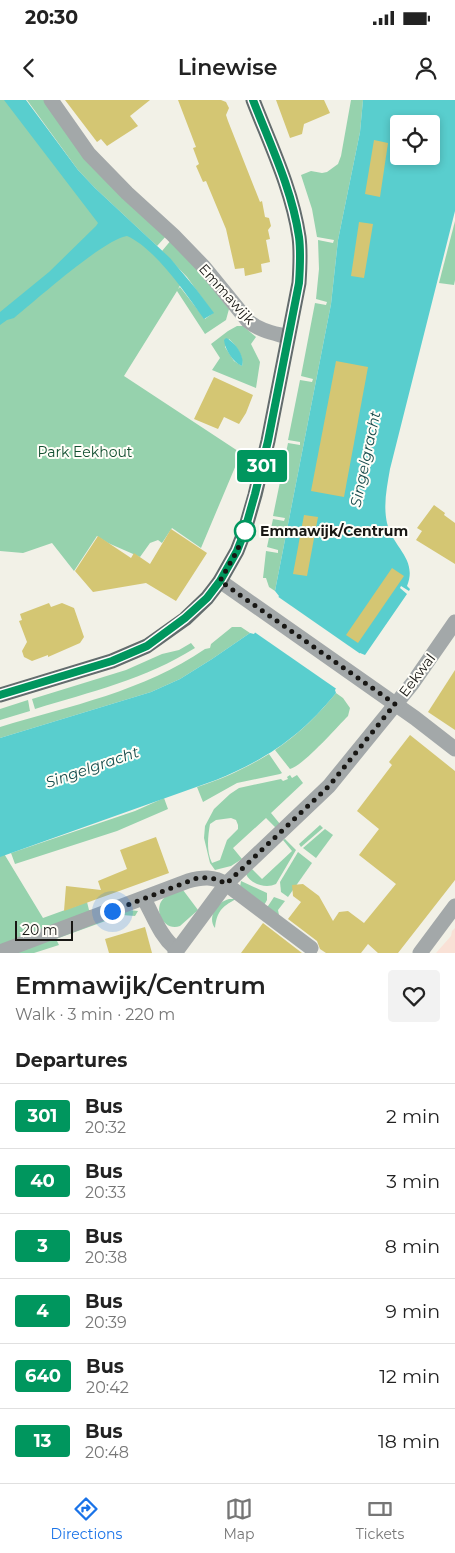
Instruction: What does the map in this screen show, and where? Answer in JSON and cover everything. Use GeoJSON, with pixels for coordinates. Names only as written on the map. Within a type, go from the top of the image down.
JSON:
{"type":"FeatureCollection","features":[{"type":"Feature","properties":{"kind":"main road"},"geometry":{"type":"LineString","coordinates":[[0,695],[112,661],[147,646],[185,618],[207,598],[220,581],[237,551],[255,494],[268,441],[299,283],[300,260],[299,237],[292,204],[253,100]]}},
{"type":"Feature","properties":{"kind":"street","name":"Emmawijk"},"geometry":{"type":"LineString","coordinates":[[51,100],[89,154],[204,267],[248,321],[265,331],[288,336]]}},
{"type":"Feature","properties":{"kind":"street"},"geometry":{"type":"LineString","coordinates":[[220,581],[395,704],[455,749]]}},
{"type":"Feature","properties":{"kind":"street","name":"Eekwal"},"geometry":{"type":"LineString","coordinates":[[175,951],[226,884],[329,786],[412,684],[455,622]]}},
{"type":"Feature","properties":{"kind":"street"},"geometry":{"type":"LineString","coordinates":[[0,952],[197,878],[208,877],[220,880],[226,884],[314,951]]}},
{"type":"Feature","properties":{"kind":"street"},"geometry":{"type":"LineString","coordinates":[[144,898],[161,933],[175,951]]}},
{"type":"Feature","properties":{"kind":"street"},"geometry":{"type":"LineString","coordinates":[[420,953],[455,906]]}},
{"type":"Feature","properties":{"kind":"shaded area"},"geometry":{"type":"Polygon","coordinates":[[[455,928],[455,953],[436,953],[451,936],[455,928]]]}},
{"type":"Feature","properties":{"kind":"green space","name":"Park Eekhout"},"geometry":{"type":"Polygon","coordinates":[[[0,100],[17,100],[81,184],[183,280],[178,289],[180,287],[205,319],[213,313],[187,277],[162,251],[172,239],[229,309],[226,320],[205,334],[177,291],[124,376],[241,453],[201,548],[172,528],[162,543],[158,540],[150,543],[140,557],[97,536],[74,571],[52,543],[23,553],[0,551],[0,100]]]}},
{"type":"Feature","properties":{"kind":"green space"},"geometry":{"type":"Polygon","coordinates":[[[27,100],[44,100],[167,235],[157,246],[78,170],[27,100]]]}},
{"type":"Feature","properties":{"kind":"green space"},"geometry":{"type":"Polygon","coordinates":[[[351,100],[363,100],[360,132],[338,240],[331,304],[275,591],[269,587],[266,578],[263,578],[266,551],[278,553],[278,550],[267,547],[273,519],[284,521],[285,518],[273,516],[288,443],[300,445],[300,442],[288,440],[300,380],[312,382],[313,379],[301,376],[315,303],[326,305],[327,302],[316,299],[319,269],[318,240],[333,243],[334,240],[317,237],[312,209],[301,175],[311,171],[327,172],[338,164],[351,100]]]}},
{"type":"Feature","properties":{"kind":"green space"},"geometry":{"type":"Polygon","coordinates":[[[455,221],[454,285],[439,283],[455,221]]]}},
{"type":"Feature","properties":{"kind":"green space"},"geometry":{"type":"Polygon","coordinates":[[[237,326],[243,326],[256,337],[251,344],[260,362],[256,388],[212,370],[220,358],[211,344],[237,326]],[[229,339],[225,347],[234,361],[242,366],[241,355],[229,339]]]}},
{"type":"Feature","properties":{"kind":"green space"},"geometry":{"type":"Polygon","coordinates":[[[232,627],[241,627],[250,633],[180,679],[151,692],[0,738],[0,727],[106,696],[157,676],[210,648],[211,644],[232,627]]]}},
{"type":"Feature","properties":{"kind":"green space"},"geometry":{"type":"Polygon","coordinates":[[[191,643],[195,648],[157,668],[117,684],[35,709],[32,699],[126,670],[162,654],[179,650],[191,643]]]}},
{"type":"Feature","properties":{"kind":"green space"},"geometry":{"type":"Polygon","coordinates":[[[336,693],[343,698],[350,708],[348,716],[311,754],[290,769],[275,750],[323,709],[336,693]]]}},
{"type":"Feature","properties":{"kind":"green space"},"geometry":{"type":"Polygon","coordinates":[[[28,700],[30,711],[0,720],[0,709],[28,700]]]}},
{"type":"Feature","properties":{"kind":"green space"},"geometry":{"type":"Polygon","coordinates":[[[269,754],[282,773],[237,783],[203,802],[197,787],[234,773],[269,754]]]}},
{"type":"Feature","properties":{"kind":"green space"},"geometry":{"type":"Polygon","coordinates":[[[290,775],[292,778],[297,775],[303,783],[271,813],[280,824],[276,828],[266,818],[233,848],[242,859],[231,866],[215,870],[210,863],[204,838],[205,826],[214,809],[239,788],[281,779],[283,781],[288,779],[287,777],[290,775]],[[231,818],[216,820],[210,824],[208,849],[212,863],[220,860],[227,840],[238,829],[236,820],[231,818]]]}},
{"type":"Feature","properties":{"kind":"green space"},"geometry":{"type":"Polygon","coordinates":[[[164,798],[168,809],[117,831],[15,864],[11,853],[135,811],[164,798]]]}},
{"type":"Feature","properties":{"kind":"green space"},"geometry":{"type":"Polygon","coordinates":[[[320,825],[323,828],[301,847],[299,844],[320,825]]]}},
{"type":"Feature","properties":{"kind":"green space"},"geometry":{"type":"Polygon","coordinates":[[[325,829],[333,835],[316,858],[303,848],[325,829]]]}},
{"type":"Feature","properties":{"kind":"green space"},"geometry":{"type":"Polygon","coordinates":[[[285,839],[296,850],[276,884],[263,886],[248,878],[246,874],[252,869],[262,879],[292,851],[283,840],[285,839]]]}},
{"type":"Feature","properties":{"kind":"green space"},"geometry":{"type":"Polygon","coordinates":[[[3,852],[43,918],[87,902],[89,910],[138,911],[135,916],[122,915],[56,939],[59,945],[34,953],[0,953],[0,854],[3,852]]]}},
{"type":"Feature","properties":{"kind":"green space"},"geometry":{"type":"Polygon","coordinates":[[[298,852],[312,863],[288,897],[281,892],[280,882],[298,852]]]}},
{"type":"Feature","properties":{"kind":"green space"},"geometry":{"type":"Polygon","coordinates":[[[241,881],[267,893],[267,900],[263,907],[240,887],[241,881]]]}},
{"type":"Feature","properties":{"kind":"green space"},"geometry":{"type":"Polygon","coordinates":[[[183,890],[198,910],[180,926],[169,926],[162,918],[159,908],[164,898],[183,890]]]}},
{"type":"Feature","properties":{"kind":"green space"},"geometry":{"type":"Polygon","coordinates":[[[274,897],[285,901],[278,910],[279,915],[266,909],[274,897]]]}},
{"type":"Feature","properties":{"kind":"green space"},"geometry":{"type":"Polygon","coordinates":[[[229,899],[236,899],[221,910],[215,928],[212,919],[214,910],[221,903],[229,899]]]}},
{"type":"Feature","properties":{"kind":"water"},"geometry":{"type":"Polygon","coordinates":[[[4,100],[26,100],[78,170],[170,258],[214,313],[204,319],[159,261],[138,242],[127,236],[116,240],[87,259],[14,318],[0,325],[0,312],[49,272],[98,223],[4,100]]]}},
{"type":"Feature","properties":{"kind":"water","name":"Singelgracht"},"geometry":{"type":"Polygon","coordinates":[[[363,100],[455,100],[455,211],[390,469],[386,496],[387,523],[409,568],[410,577],[407,586],[410,589],[409,591],[401,586],[400,588],[407,594],[365,655],[360,653],[335,690],[336,693],[310,722],[267,755],[216,780],[0,857],[0,738],[151,692],[180,679],[250,633],[254,634],[279,596],[275,591],[331,304],[338,240],[360,132],[363,100]]]}},
{"type":"Feature","properties":{"kind":"water"},"geometry":{"type":"Polygon","coordinates":[[[226,338],[238,350],[243,362],[242,366],[228,352],[224,340],[226,338]]]}},
{"type":"Feature","properties":{"kind":"pier"},"geometry":{"type":"Polygon","coordinates":[[[277,596],[362,655],[338,690],[253,631],[277,596]]]}},
{"type":"Feature","properties":{"kind":"building"},"geometry":{"type":"Polygon","coordinates":[[[65,100],[150,100],[130,116],[138,126],[107,146],[101,139],[97,142],[65,100]]]}},
{"type":"Feature","properties":{"kind":"building"},"geometry":{"type":"Polygon","coordinates":[[[178,100],[221,100],[226,102],[229,108],[226,115],[228,121],[260,202],[262,201],[265,217],[269,218],[271,226],[268,230],[270,239],[266,240],[270,262],[261,264],[262,272],[245,276],[244,268],[235,269],[226,229],[206,181],[203,182],[196,166],[199,164],[193,148],[196,147],[178,100]]]}},
{"type":"Feature","properties":{"kind":"building"},"geometry":{"type":"Polygon","coordinates":[[[276,100],[324,100],[330,113],[304,124],[302,134],[290,138],[276,100]]]}},
{"type":"Feature","properties":{"kind":"building"},"geometry":{"type":"Polygon","coordinates":[[[374,140],[388,143],[380,197],[365,194],[374,140]]]}},
{"type":"Feature","properties":{"kind":"building"},"geometry":{"type":"Polygon","coordinates":[[[359,222],[373,224],[364,278],[351,276],[359,222]]]}},
{"type":"Feature","properties":{"kind":"building"},"geometry":{"type":"Polygon","coordinates":[[[336,361],[368,367],[344,497],[311,491],[336,361]]]}},
{"type":"Feature","properties":{"kind":"building"},"geometry":{"type":"Polygon","coordinates":[[[214,377],[253,395],[246,413],[239,424],[224,417],[218,429],[194,419],[214,377]]]}},
{"type":"Feature","properties":{"kind":"building"},"geometry":{"type":"Polygon","coordinates":[[[434,505],[455,523],[455,564],[416,540],[422,531],[417,528],[434,505]]]}},
{"type":"Feature","properties":{"kind":"building"},"geometry":{"type":"Polygon","coordinates":[[[304,515],[318,517],[307,576],[293,574],[304,515]]]}},
{"type":"Feature","properties":{"kind":"building"},"geometry":{"type":"Polygon","coordinates":[[[171,529],[207,553],[176,601],[146,583],[93,592],[75,571],[98,536],[131,558],[134,553],[150,564],[171,529]]]}},
{"type":"Feature","properties":{"kind":"building"},"geometry":{"type":"Polygon","coordinates":[[[392,568],[404,576],[358,643],[346,635],[392,568]]]}},
{"type":"Feature","properties":{"kind":"building"},"geometry":{"type":"Polygon","coordinates":[[[49,603],[51,607],[62,603],[74,608],[84,637],[80,643],[48,657],[48,655],[32,661],[24,657],[22,651],[27,642],[19,621],[22,620],[20,614],[49,603]]]}},
{"type":"Feature","properties":{"kind":"building"},"geometry":{"type":"Polygon","coordinates":[[[455,670],[455,730],[428,712],[455,670]]]}},
{"type":"Feature","properties":{"kind":"building"},"geometry":{"type":"Polygon","coordinates":[[[410,735],[455,771],[455,880],[398,953],[378,953],[368,944],[361,953],[326,953],[320,949],[317,941],[288,919],[301,902],[293,896],[292,885],[303,884],[319,896],[333,921],[339,912],[348,911],[364,923],[396,884],[359,855],[379,829],[357,811],[392,765],[389,762],[410,735]]]}},
{"type":"Feature","properties":{"kind":"building"},"geometry":{"type":"Polygon","coordinates":[[[156,837],[169,873],[64,911],[66,886],[101,890],[98,881],[127,869],[120,850],[156,837]]]}},
{"type":"Feature","properties":{"kind":"building"},"geometry":{"type":"Polygon","coordinates":[[[263,923],[302,953],[241,953],[263,923]]]}},
{"type":"Feature","properties":{"kind":"building"},"geometry":{"type":"Polygon","coordinates":[[[145,927],[152,953],[109,953],[105,939],[145,927]]]}},
{"type":"Feature","properties":{"kind":"bus line","name":"301"},"geometry":{"type":"LineString","coordinates":[[0,695],[112,661],[147,646],[185,618],[207,598],[220,581],[237,551],[248,520],[268,441],[299,283],[300,260],[299,237],[292,204],[253,100]]}},
{"type":"Feature","properties":{"kind":"place","name":"Emmawijk/Centrum"},"geometry":{"type":"Point","coordinates":[245,531]}},
{"type":"Feature","properties":{"kind":"route"},"geometry":{"type":"LineString","coordinates":[[112,911],[197,878],[208,877],[220,880],[226,884],[329,786],[395,704],[220,581],[237,551],[245,531]]}}]}
